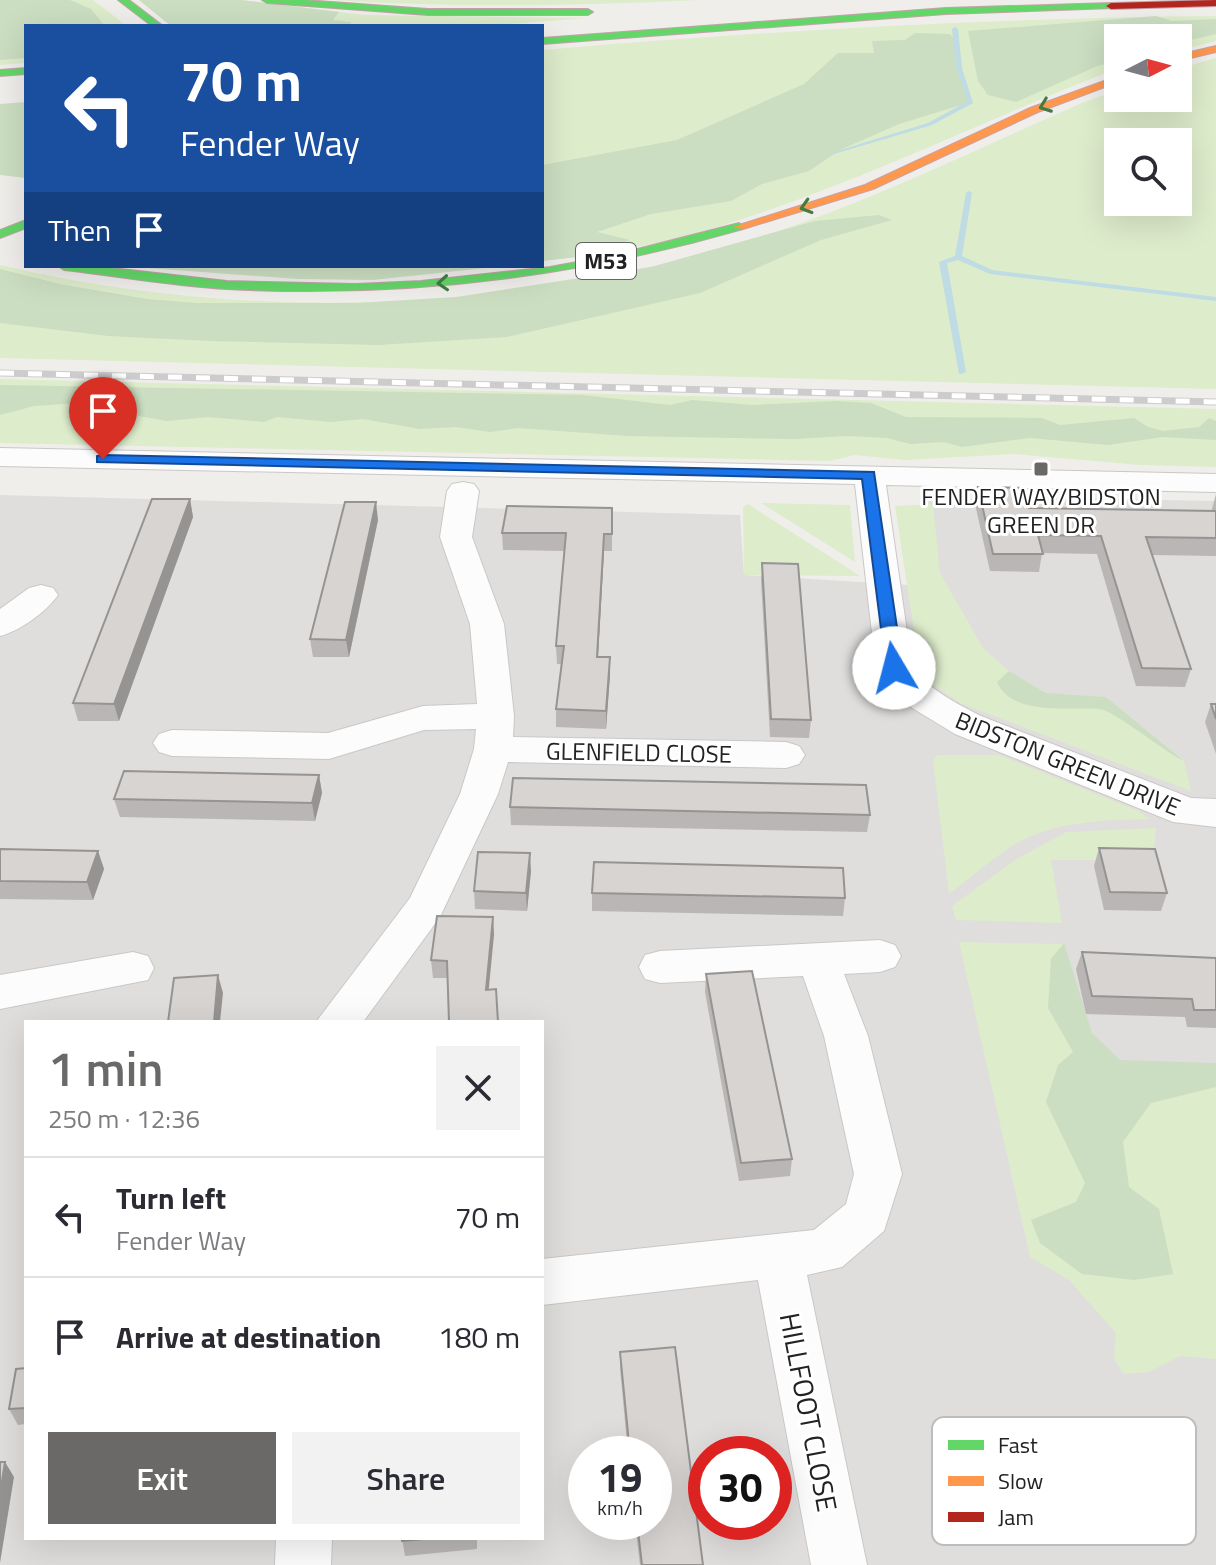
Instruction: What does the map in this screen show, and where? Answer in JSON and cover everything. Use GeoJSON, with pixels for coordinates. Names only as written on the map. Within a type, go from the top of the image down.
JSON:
{"type":"FeatureCollection","features":[{"type":"Feature","properties":{"kind":"highway"},"geometry":{"type":"LineString","coordinates":[[123,0],[156,24]]}},
{"type":"Feature","properties":{"kind":"highway"},"geometry":{"type":"LineString","coordinates":[[267,0],[368,10],[470,14],[608,11]]}},
{"type":"Feature","properties":{"kind":"highway"},"geometry":{"type":"LineString","coordinates":[[781,4],[890,0]]}},
{"type":"Feature","properties":{"kind":"highway"},"geometry":{"type":"LineString","coordinates":[[544,28],[913,0]]}},
{"type":"Feature","properties":{"kind":"highway"},"geometry":{"type":"LineString","coordinates":[[544,41],[946,11],[1216,3]]}},
{"type":"Feature","properties":{"kind":"highway"},"geometry":{"type":"LineString","coordinates":[[1192,55],[1216,49]]}},
{"type":"Feature","properties":{"kind":"highway"},"geometry":{"type":"LineString","coordinates":[[0,73],[24,71]]}},
{"type":"Feature","properties":{"kind":"highway"},"geometry":{"type":"LineString","coordinates":[[0,86],[24,84]]}},
{"type":"Feature","properties":{"kind":"highway","name":"M53"},"geometry":{"type":"LineString","coordinates":[[80,268],[211,284],[319,288],[449,283],[628,257],[711,236],[869,187],[1034,110],[1104,84]]}},
{"type":"Feature","properties":{"kind":"highway"},"geometry":{"type":"LineString","coordinates":[[0,234],[24,225]]}},
{"type":"Feature","properties":{"kind":"street"},"geometry":{"type":"LineString","coordinates":[[0,457],[618,481],[732,496]]}},
{"type":"Feature","properties":{"kind":"street"},"geometry":{"type":"LineString","coordinates":[[0,482],[463,491],[618,481],[869,475],[1216,483]]}},
{"type":"Feature","properties":{"kind":"street","name":"BIDSTON GREEN DRIVE"},"geometry":{"type":"LineString","coordinates":[[869,475],[894,668],[904,684],[944,713],[968,725],[1187,812],[1216,813]]}},
{"type":"Feature","properties":{"kind":"street"},"geometry":{"type":"LineString","coordinates":[[340,1020],[426,906],[479,794],[495,733],[487,624],[456,537],[463,491]]}},
{"type":"Feature","properties":{"kind":"street"},"geometry":{"type":"LineString","coordinates":[[0,625],[41,595]]}},
{"type":"Feature","properties":{"kind":"street","name":"GLENFIELD CLOSE"},"geometry":{"type":"LineString","coordinates":[[172,743],[329,746],[423,718],[495,733],[786,755]]}},
{"type":"Feature","properties":{"kind":"street"},"geometry":{"type":"LineString","coordinates":[[660,967],[880,956]]}},
{"type":"Feature","properties":{"kind":"street"},"geometry":{"type":"LineString","coordinates":[[544,1282],[825,1251],[867,1216],[878,1174],[846,1036],[818,960]]}},
{"type":"Feature","properties":{"kind":"street"},"geometry":{"type":"LineString","coordinates":[[0,992],[133,968]]}},
{"type":"Feature","properties":{"kind":"street","name":"HILLFOOT CLOSE"},"geometry":{"type":"LineString","coordinates":[[779,1258],[839,1565]]}},
{"type":"Feature","properties":{"kind":"street"},"geometry":{"type":"LineString","coordinates":[[303,1565],[304,1540]]}},
{"type":"Feature","properties":{"kind":"shaded area"},"geometry":{"type":"Polygon","coordinates":[[[0,495],[740,515],[744,575],[942,587],[927,501],[1008,497],[1216,501],[1216,1565],[0,1565],[0,495]]]}},
{"type":"Feature","properties":{"kind":"green space"},"geometry":{"type":"Polygon","coordinates":[[[0,0],[93,0],[124,24],[24,24],[24,63],[0,65],[0,0]]]}},
{"type":"Feature","properties":{"kind":"green space"},"geometry":{"type":"Polygon","coordinates":[[[0,0],[70,0],[91,9],[103,24],[24,24],[24,58],[0,60],[0,0]]]}},
{"type":"Feature","properties":{"kind":"green space"},"geometry":{"type":"Polygon","coordinates":[[[139,0],[241,0],[364,15],[587,18],[510,24],[169,24],[139,0]]]}},
{"type":"Feature","properties":{"kind":"green space"},"geometry":{"type":"Polygon","coordinates":[[[139,0],[241,0],[339,12],[333,20],[351,22],[351,24],[169,24],[139,0]]]}},
{"type":"Feature","properties":{"kind":"green space"},"geometry":{"type":"Polygon","coordinates":[[[332,0],[699,0],[516,5],[332,0]]]}},
{"type":"Feature","properties":{"kind":"green space"},"geometry":{"type":"Polygon","coordinates":[[[1156,16],[1172,21],[1216,19],[1216,34],[1192,40],[1192,24],[1104,24],[1104,64],[1016,102],[988,95],[978,81],[968,31],[1156,16]]]}},
{"type":"Feature","properties":{"kind":"green space"},"geometry":{"type":"Polygon","coordinates":[[[1216,16],[1216,41],[1192,47],[1192,24],[1104,24],[1104,74],[850,180],[741,219],[668,240],[544,261],[544,50],[1047,19],[1216,16]]]}},
{"type":"Feature","properties":{"kind":"green space"},"geometry":{"type":"Polygon","coordinates":[[[915,33],[950,34],[958,43],[959,68],[971,102],[899,124],[840,150],[809,171],[762,184],[731,201],[651,214],[597,232],[630,240],[588,256],[544,261],[544,165],[677,140],[804,84],[838,53],[874,53],[872,41],[905,40],[915,33]]]}},
{"type":"Feature","properties":{"kind":"green space"},"geometry":{"type":"Polygon","coordinates":[[[1216,58],[1216,389],[0,358],[0,265],[91,283],[184,296],[278,302],[372,302],[466,296],[559,284],[651,267],[785,229],[956,160],[1104,95],[1104,112],[1192,112],[1192,65],[1216,58]]]}},
{"type":"Feature","properties":{"kind":"green space"},"geometry":{"type":"Polygon","coordinates":[[[24,102],[24,178],[0,175],[0,104],[24,102]]]}},
{"type":"Feature","properties":{"kind":"green space"},"geometry":{"type":"Polygon","coordinates":[[[879,215],[892,220],[821,240],[700,293],[507,337],[378,345],[210,341],[108,336],[0,323],[0,269],[60,284],[147,299],[196,303],[357,303],[456,297],[651,267],[815,221],[879,215]]]}},
{"type":"Feature","properties":{"kind":"green space"},"geometry":{"type":"Polygon","coordinates":[[[148,268],[485,268],[373,280],[297,279],[148,268]]]}},
{"type":"Feature","properties":{"kind":"green space"},"geometry":{"type":"Polygon","coordinates":[[[0,379],[1216,409],[1216,467],[1140,465],[1014,454],[904,460],[855,455],[830,461],[0,443],[0,379]]]}},
{"type":"Feature","properties":{"kind":"green space"},"geometry":{"type":"Polygon","coordinates":[[[0,385],[583,395],[670,405],[692,400],[754,405],[836,401],[871,403],[906,417],[1042,418],[1060,425],[1134,418],[1148,427],[1163,431],[1199,427],[1209,418],[1216,421],[1216,440],[1163,437],[1108,445],[1030,438],[962,447],[944,442],[910,444],[887,438],[846,436],[795,439],[628,436],[518,428],[490,432],[456,427],[420,429],[363,419],[331,422],[277,417],[264,422],[208,417],[167,421],[133,415],[107,401],[34,406],[0,415],[0,385]]]}},
{"type":"Feature","properties":{"kind":"green space"},"geometry":{"type":"Polygon","coordinates":[[[761,503],[850,505],[855,562],[761,503]]]}},
{"type":"Feature","properties":{"kind":"green space"},"geometry":{"type":"Polygon","coordinates":[[[748,504],[860,576],[744,575],[743,507],[748,504]]]}},
{"type":"Feature","properties":{"kind":"green space"},"geometry":{"type":"Polygon","coordinates":[[[933,504],[940,573],[983,648],[1009,671],[1046,693],[1106,697],[1184,761],[1191,791],[960,703],[934,685],[919,663],[895,506],[933,504]]]}},
{"type":"Feature","properties":{"kind":"green space"},"geometry":{"type":"Polygon","coordinates":[[[1009,671],[1046,693],[1106,697],[1184,761],[1107,711],[1043,708],[1015,701],[997,682],[1009,671]]]}},
{"type":"Feature","properties":{"kind":"green space"},"geometry":{"type":"Polygon","coordinates":[[[937,755],[999,755],[1139,811],[1149,819],[1095,821],[1041,832],[1009,848],[949,894],[933,761],[937,755]]]}},
{"type":"Feature","properties":{"kind":"green space"},"geometry":{"type":"Polygon","coordinates":[[[1156,828],[1153,860],[1051,860],[1062,923],[956,920],[952,906],[1015,860],[1066,832],[1156,828]]]}},
{"type":"Feature","properties":{"kind":"green space"},"geometry":{"type":"Polygon","coordinates":[[[959,942],[1063,944],[1089,1035],[1117,1065],[1216,1067],[1216,1359],[1180,1356],[1149,1372],[1124,1374],[1114,1359],[1116,1333],[1069,1280],[1030,1257],[959,942]]]}},
{"type":"Feature","properties":{"kind":"green space"},"geometry":{"type":"Polygon","coordinates":[[[1064,943],[1092,1033],[1120,1060],[1216,1063],[1216,1087],[1151,1103],[1123,1142],[1129,1187],[1159,1209],[1173,1274],[1134,1280],[1082,1274],[1040,1243],[1031,1220],[1076,1202],[1085,1183],[1046,1102],[1058,1065],[1073,1052],[1048,1008],[1051,959],[1064,943]]]}},
{"type":"Feature","properties":{"kind":"building"},"geometry":{"type":"Polygon","coordinates":[[[978,487],[1024,488],[1029,508],[1216,511],[1216,538],[1146,537],[1191,669],[1142,668],[1101,536],[1038,535],[1043,554],[993,554],[978,487]]]}},
{"type":"Feature","properties":{"kind":"building"},"geometry":{"type":"Polygon","coordinates":[[[152,499],[190,499],[114,704],[73,703],[152,499]]]}},
{"type":"Feature","properties":{"kind":"building"},"geometry":{"type":"Polygon","coordinates":[[[345,502],[376,502],[346,640],[310,639],[345,502]]]}},
{"type":"Feature","properties":{"kind":"building"},"geometry":{"type":"Polygon","coordinates":[[[507,506],[612,508],[612,534],[604,534],[597,657],[610,657],[606,711],[556,709],[564,646],[556,646],[566,533],[502,533],[507,506]]]}},
{"type":"Feature","properties":{"kind":"building"},"geometry":{"type":"Polygon","coordinates":[[[762,563],[798,564],[811,720],[771,719],[762,563]]]}},
{"type":"Feature","properties":{"kind":"building"},"geometry":{"type":"Polygon","coordinates":[[[124,771],[319,775],[312,803],[114,799],[124,771]]]}},
{"type":"Feature","properties":{"kind":"building"},"geometry":{"type":"Polygon","coordinates":[[[513,778],[866,785],[870,815],[510,807],[513,778]]]}},
{"type":"Feature","properties":{"kind":"building"},"geometry":{"type":"Polygon","coordinates":[[[1099,848],[1155,849],[1167,893],[1110,892],[1099,848]]]}},
{"type":"Feature","properties":{"kind":"building"},"geometry":{"type":"Polygon","coordinates":[[[0,849],[98,851],[87,882],[0,881],[0,849]]]}},
{"type":"Feature","properties":{"kind":"building"},"geometry":{"type":"Polygon","coordinates":[[[478,852],[530,853],[526,893],[474,891],[478,852]]]}},
{"type":"Feature","properties":{"kind":"building"},"geometry":{"type":"Polygon","coordinates":[[[594,862],[843,868],[845,898],[592,893],[594,862]]]}},
{"type":"Feature","properties":{"kind":"building"},"geometry":{"type":"Polygon","coordinates":[[[437,916],[493,917],[486,990],[496,989],[498,1020],[449,1020],[447,961],[431,960],[437,916]]]}},
{"type":"Feature","properties":{"kind":"building"},"geometry":{"type":"Polygon","coordinates":[[[1082,952],[1216,958],[1216,1010],[1194,1010],[1192,999],[1092,996],[1082,952]]]}},
{"type":"Feature","properties":{"kind":"building"},"geometry":{"type":"Polygon","coordinates":[[[752,971],[792,1159],[741,1163],[706,974],[752,971]]]}},
{"type":"Feature","properties":{"kind":"building"},"geometry":{"type":"Polygon","coordinates":[[[218,975],[214,1020],[168,1020],[174,978],[218,975]]]}},
{"type":"Feature","properties":{"kind":"building"},"geometry":{"type":"Polygon","coordinates":[[[675,1347],[688,1448],[688,1540],[700,1540],[703,1565],[642,1565],[639,1540],[672,1540],[672,1436],[628,1436],[620,1352],[675,1347]]]}},
{"type":"Feature","properties":{"kind":"building"},"geometry":{"type":"Polygon","coordinates":[[[24,1368],[24,1408],[9,1409],[16,1369],[24,1368]]]}},
{"type":"Feature","properties":{"kind":"building"},"geometry":{"type":"Polygon","coordinates":[[[0,1462],[5,1462],[0,1493],[0,1462]]]}},
{"type":"Feature","properties":{"kind":"waterway"},"geometry":{"type":"LineString","coordinates":[[836,153],[930,124],[971,102],[959,68],[955,29]]}},
{"type":"Feature","properties":{"kind":"waterway"},"geometry":{"type":"LineString","coordinates":[[958,257],[969,193]]}},
{"type":"Feature","properties":{"kind":"waterway"},"geometry":{"type":"LineString","coordinates":[[958,257],[990,272],[1216,299]]}},
{"type":"Feature","properties":{"kind":"waterway"},"geometry":{"type":"LineString","coordinates":[[958,257],[943,262],[962,372]]}},
{"type":"Feature","properties":{"kind":"railway"},"geometry":{"type":"LineString","coordinates":[[0,373],[1216,402]]}},
{"type":"Feature","properties":{"kind":"traffic: fast"},"geometry":{"type":"LineString","coordinates":[[123,0],[155,24]]}},
{"type":"Feature","properties":{"kind":"traffic: fast"},"geometry":{"type":"LineString","coordinates":[[267,0],[428,12],[588,12]]}},
{"type":"Feature","properties":{"kind":"traffic: fast"},"geometry":{"type":"LineString","coordinates":[[544,41],[946,11],[1111,6]]}},
{"type":"Feature","properties":{"kind":"traffic: fast"},"geometry":{"type":"LineString","coordinates":[[0,73],[24,71]]}},
{"type":"Feature","properties":{"kind":"traffic: fast"},"geometry":{"type":"LineString","coordinates":[[0,234],[24,225]]}},
{"type":"Feature","properties":{"kind":"traffic: fast"},"geometry":{"type":"LineString","coordinates":[[80,268],[227,285],[356,287],[421,284],[486,279],[614,259],[739,227]]}},
{"type":"Feature","properties":{"kind":"traffic: slow"},"geometry":{"type":"LineString","coordinates":[[1192,55],[1216,49]]}},
{"type":"Feature","properties":{"kind":"traffic: slow"},"geometry":{"type":"LineString","coordinates":[[739,227],[869,187],[1034,110],[1104,84]]}},
{"type":"Feature","properties":{"kind":"traffic: jam"},"geometry":{"type":"LineString","coordinates":[[1111,6],[1216,3]]}},
{"type":"Feature","properties":{"kind":"place","name":"FENDER WAY/BIDSTON GREEN DR"},"geometry":{"type":"Point","coordinates":[1041,469]}},
{"type":"Feature","properties":{"kind":"route"},"geometry":{"type":"LineString","coordinates":[[103,459],[869,475],[894,668]]}}]}
